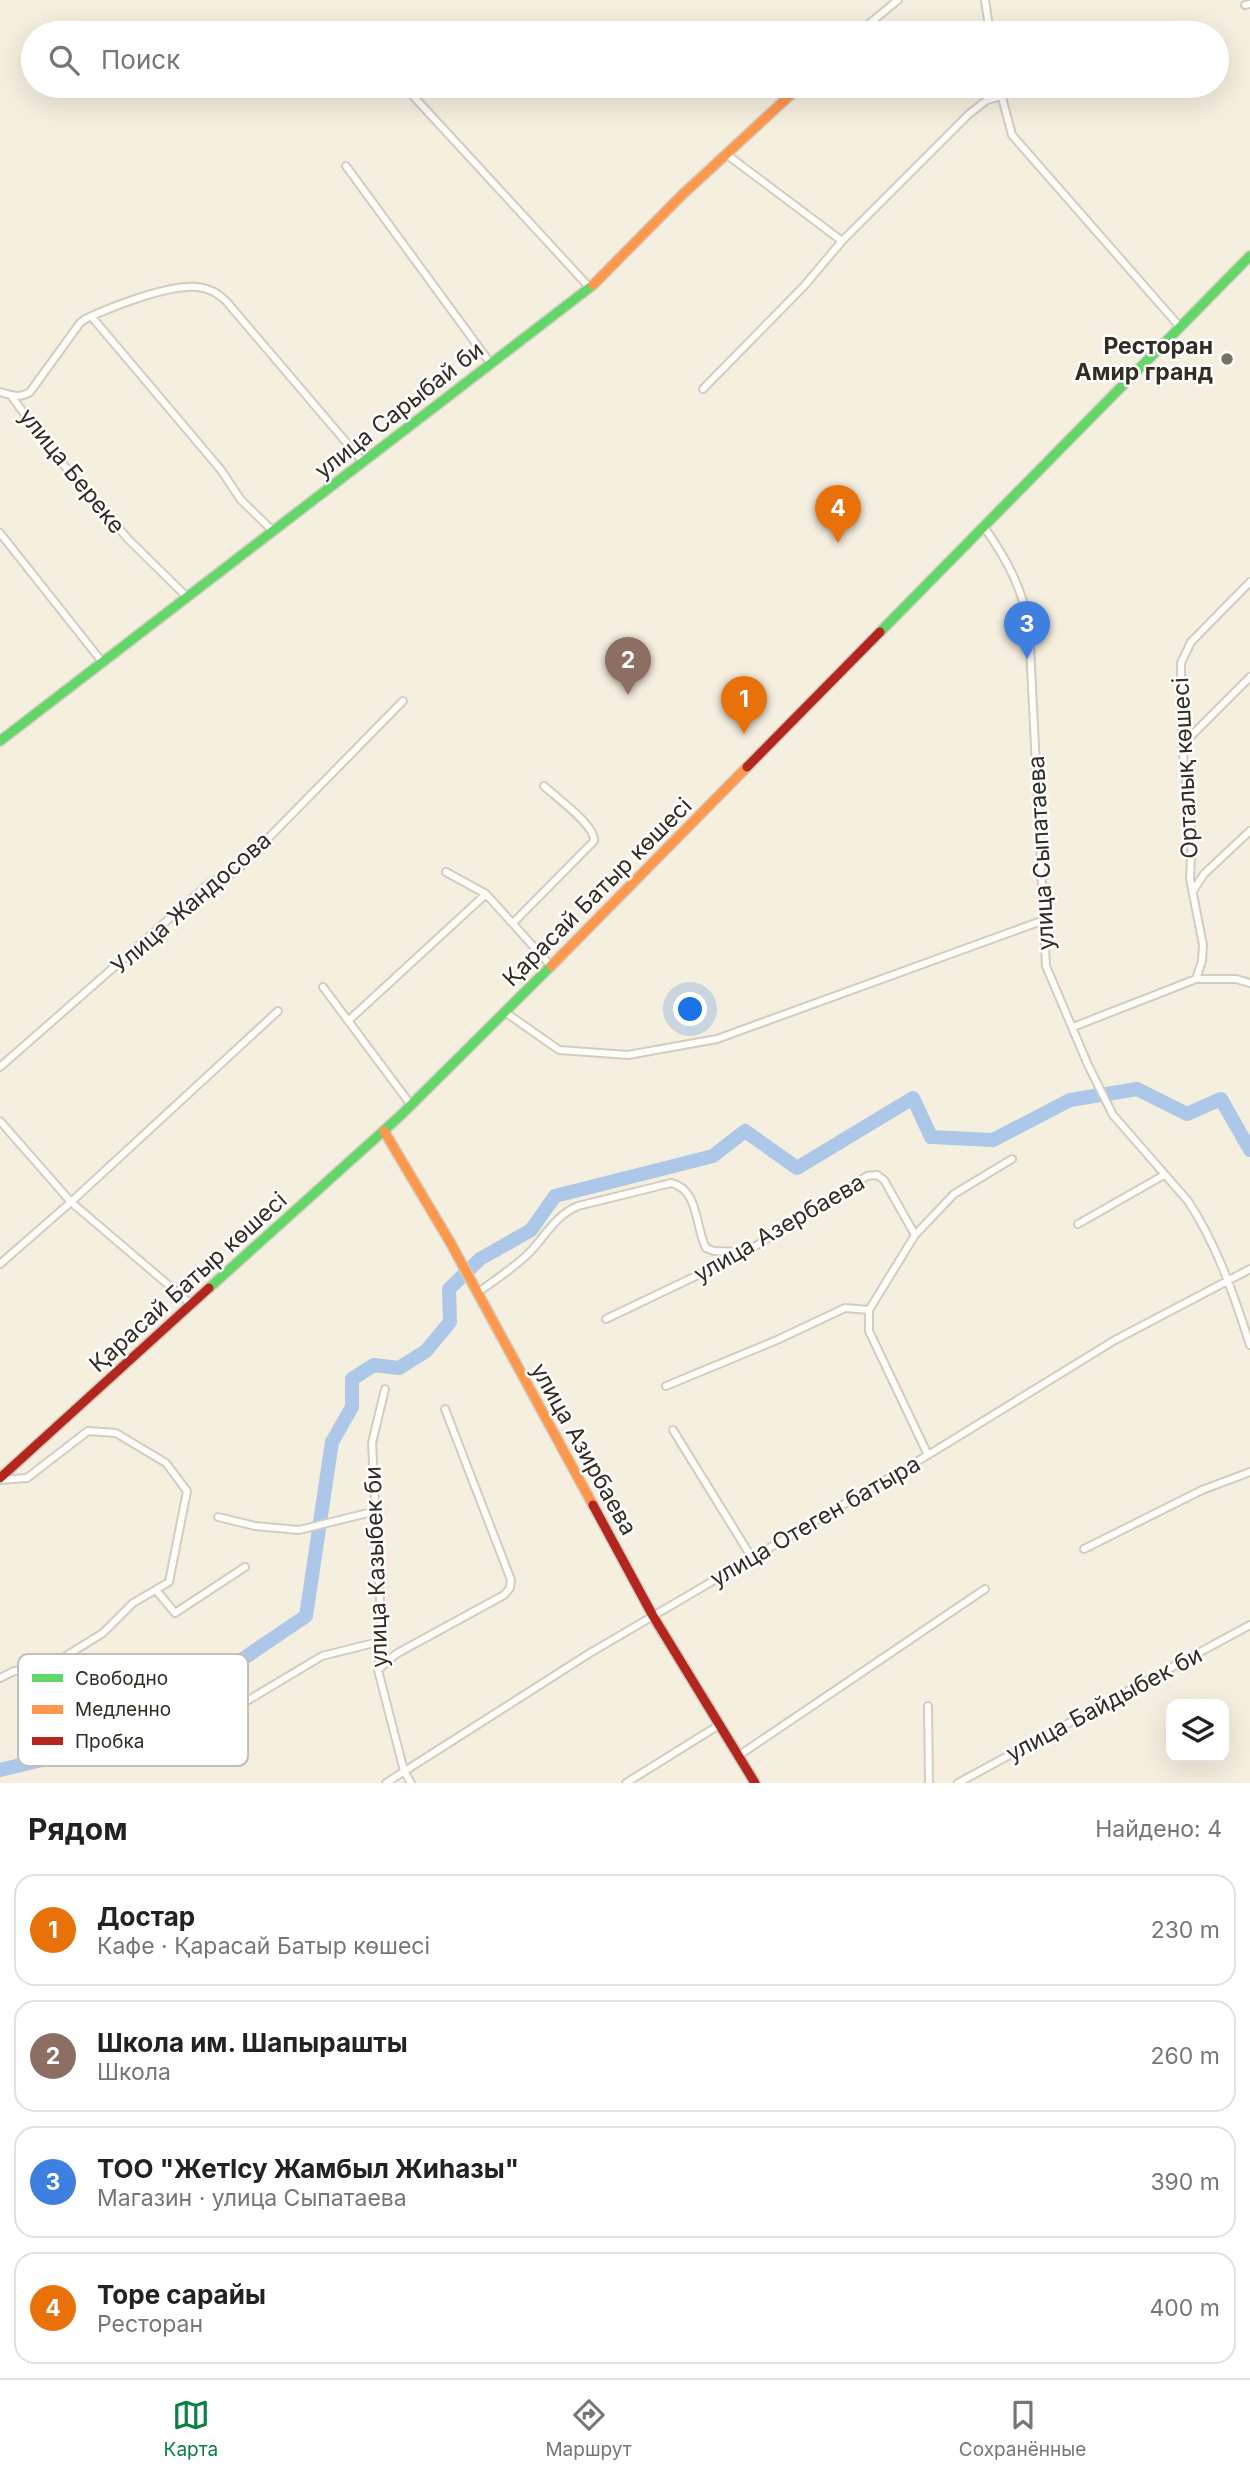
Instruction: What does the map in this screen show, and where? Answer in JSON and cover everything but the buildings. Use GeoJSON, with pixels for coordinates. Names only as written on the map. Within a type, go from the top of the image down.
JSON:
{"type":"FeatureCollection","features":[{"type":"Feature","properties":{"kind":"main road","name":"улица Сарыбай би"},"geometry":{"type":"LineString","coordinates":[[0,741],[590,288],[682,195],[787,98]]}},
{"type":"Feature","properties":{"kind":"main road","name":"Қарасай Батыр көшесі"},"geometry":{"type":"LineString","coordinates":[[0,1479],[411,1105],[1250,256]]}},
{"type":"Feature","properties":{"kind":"main road","name":"улица Азирбаева"},"geometry":{"type":"LineString","coordinates":[[384,1131],[450,1242],[653,1616],[755,1783]]}},
{"type":"Feature","properties":{"kind":"street"},"geometry":{"type":"LineString","coordinates":[[873,21],[898,0]]}},
{"type":"Feature","properties":{"kind":"street"},"geometry":{"type":"LineString","coordinates":[[985,0],[988,21]]}},
{"type":"Feature","properties":{"kind":"street"},"geometry":{"type":"LineString","coordinates":[[415,98],[590,288]]}},
{"type":"Feature","properties":{"kind":"street"},"geometry":{"type":"LineString","coordinates":[[703,389],[805,285],[842,241],[969,114],[994,98]]}},
{"type":"Feature","properties":{"kind":"street"},"geometry":{"type":"LineString","coordinates":[[1002,98],[1012,135],[1024,151],[1180,327]]}},
{"type":"Feature","properties":{"kind":"street"},"geometry":{"type":"LineString","coordinates":[[726,154],[842,241]]}},
{"type":"Feature","properties":{"kind":"street"},"geometry":{"type":"LineString","coordinates":[[346,166],[491,364]]}},
{"type":"Feature","properties":{"kind":"street","name":"улица Береке"},"geometry":{"type":"LineString","coordinates":[[12,397],[30,392],[80,323],[91,316],[158,292],[194,286],[219,294],[363,462]]}},
{"type":"Feature","properties":{"kind":"street"},"geometry":{"type":"LineString","coordinates":[[91,316],[221,470],[241,500],[273,531]]}},
{"type":"Feature","properties":{"kind":"street"},"geometry":{"type":"LineString","coordinates":[[0,393],[12,397]]}},
{"type":"Feature","properties":{"kind":"street","name":"улица Береке"},"geometry":{"type":"LineString","coordinates":[[12,397],[55,455],[129,540],[187,597]]}},
{"type":"Feature","properties":{"kind":"street","name":"улица Сыпатаева"},"geometry":{"type":"LineString","coordinates":[[984,527],[1005,557],[1025,603],[1029,627],[1046,966],[1107,1104],[1126,1132],[1188,1201],[1198,1217],[1228,1279],[1250,1345]]}},
{"type":"Feature","properties":{"kind":"street"},"geometry":{"type":"LineString","coordinates":[[0,533],[103,663]]}},
{"type":"Feature","properties":{"kind":"street","name":"Орталық көшесі"},"geometry":{"type":"LineString","coordinates":[[1196,979],[1202,961],[1203,945],[1189,866],[1190,819],[1182,746],[1182,657],[1206,625],[1250,582]]}},
{"type":"Feature","properties":{"kind":"street"},"geometry":{"type":"LineString","coordinates":[[1182,746],[1250,677]]}},
{"type":"Feature","properties":{"kind":"street","name":"Улица Жандосова"},"geometry":{"type":"LineString","coordinates":[[0,1067],[211,882],[235,872],[403,701]]}},
{"type":"Feature","properties":{"kind":"street"},"geometry":{"type":"LineString","coordinates":[[513,923],[594,841],[595,835],[589,826],[544,786]]}},
{"type":"Feature","properties":{"kind":"street"},"geometry":{"type":"LineString","coordinates":[[1193,891],[1204,874],[1250,831]]}},
{"type":"Feature","properties":{"kind":"street"},"geometry":{"type":"LineString","coordinates":[[446,872],[486,894],[551,966]]}},
{"type":"Feature","properties":{"kind":"street"},"geometry":{"type":"LineString","coordinates":[[348,1021],[486,894]]}},
{"type":"Feature","properties":{"kind":"street"},"geometry":{"type":"LineString","coordinates":[[505,1012],[559,1050],[628,1055],[717,1039],[1044,920]]}},
{"type":"Feature","properties":{"kind":"street"},"geometry":{"type":"LineString","coordinates":[[1073,1027],[1196,979],[1237,979],[1250,984]]}},
{"type":"Feature","properties":{"kind":"street"},"geometry":{"type":"LineString","coordinates":[[323,988],[411,1105]]}},
{"type":"Feature","properties":{"kind":"street"},"geometry":{"type":"LineString","coordinates":[[0,1264],[278,1012]]}},
{"type":"Feature","properties":{"kind":"street"},"geometry":{"type":"LineString","coordinates":[[0,1121],[71,1202],[192,1305]]}},
{"type":"Feature","properties":{"kind":"street"},"geometry":{"type":"LineString","coordinates":[[928,1455],[869,1331],[869,1310],[915,1236],[954,1194],[1012,1159]]}},
{"type":"Feature","properties":{"kind":"street","name":"улица Азербаева"},"geometry":{"type":"LineString","coordinates":[[606,1319],[747,1252],[867,1176],[877,1175],[884,1180],[915,1236]]}},
{"type":"Feature","properties":{"kind":"street"},"geometry":{"type":"LineString","coordinates":[[1078,1224],[1164,1175]]}},
{"type":"Feature","properties":{"kind":"street"},"geometry":{"type":"LineString","coordinates":[[475,1289],[515,1266],[564,1212],[578,1206],[671,1183],[680,1185],[687,1192],[696,1214],[700,1237],[706,1248],[714,1251],[747,1252]]}},
{"type":"Feature","properties":{"kind":"street","name":"улица Отеген батыра"},"geometry":{"type":"LineString","coordinates":[[386,1783],[590,1653],[928,1455],[1115,1340],[1250,1269]]}},
{"type":"Feature","properties":{"kind":"street"},"geometry":{"type":"LineString","coordinates":[[666,1386],[777,1340],[845,1308],[869,1310]]}},
{"type":"Feature","properties":{"kind":"street","name":"улица Казыбек би"},"geometry":{"type":"LineString","coordinates":[[385,1390],[372,1443],[382,1641],[378,1670],[404,1771],[411,1783]]}},
{"type":"Feature","properties":{"kind":"street"},"geometry":{"type":"LineString","coordinates":[[378,1670],[396,1654],[504,1595],[510,1588],[511,1580],[446,1409]]}},
{"type":"Feature","properties":{"kind":"street"},"geometry":{"type":"LineString","coordinates":[[673,1430],[752,1558]]}},
{"type":"Feature","properties":{"kind":"street"},"geometry":{"type":"LineString","coordinates":[[0,1479],[27,1478],[88,1431],[116,1433],[166,1464],[187,1491],[169,1582],[133,1603],[103,1633],[69,1654]]}},
{"type":"Feature","properties":{"kind":"street"},"geometry":{"type":"LineString","coordinates":[[1084,1549],[1202,1490],[1250,1472]]}},
{"type":"Feature","properties":{"kind":"street"},"geometry":{"type":"LineString","coordinates":[[218,1517],[255,1526],[299,1530],[376,1511]]}},
{"type":"Feature","properties":{"kind":"street"},"geometry":{"type":"LineString","coordinates":[[156,1590],[175,1613],[245,1567]]}},
{"type":"Feature","properties":{"kind":"street"},"geometry":{"type":"LineString","coordinates":[[738,1756],[985,1589]]}},
{"type":"Feature","properties":{"kind":"street","name":"улица Байдыбек би"},"geometry":{"type":"LineString","coordinates":[[958,1783],[1250,1625]]}},
{"type":"Feature","properties":{"kind":"street"},"geometry":{"type":"LineString","coordinates":[[248,1700],[322,1656],[382,1641]]}},
{"type":"Feature","properties":{"kind":"street"},"geometry":{"type":"LineString","coordinates":[[0,1678],[18,1671]]}},
{"type":"Feature","properties":{"kind":"street"},"geometry":{"type":"LineString","coordinates":[[928,1706],[929,1783]]}},
{"type":"Feature","properties":{"kind":"street"},"geometry":{"type":"LineString","coordinates":[[626,1783],[719,1725]]}},
{"type":"Feature","properties":{"kind":"waterway"},"geometry":{"type":"LineString","coordinates":[[248,1655],[306,1616],[332,1442],[352,1407],[352,1379],[374,1365],[399,1368],[426,1351],[450,1322],[449,1289],[480,1259],[531,1230],[555,1196],[713,1156],[745,1131],[797,1168],[913,1098],[931,1137],[993,1140],[1070,1100],[1137,1089],[1187,1114],[1221,1099],[1250,1150]]}},
{"type":"Feature","properties":{"kind":"waterway"},"geometry":{"type":"LineString","coordinates":[[0,1770],[18,1766]]}},
{"type":"Feature","properties":{"kind":"traffic: fast"},"geometry":{"type":"LineString","coordinates":[[880,632],[1250,256]]}},
{"type":"Feature","properties":{"kind":"traffic: fast"},"geometry":{"type":"LineString","coordinates":[[0,741],[593,285]]}},
{"type":"Feature","properties":{"kind":"traffic: fast"},"geometry":{"type":"LineString","coordinates":[[209,1288],[400,1116],[551,966]]}},
{"type":"Feature","properties":{"kind":"traffic: slow"},"geometry":{"type":"LineString","coordinates":[[593,285],[682,195],[787,98]]}},
{"type":"Feature","properties":{"kind":"traffic: slow"},"geometry":{"type":"LineString","coordinates":[[551,966],[747,767]]}},
{"type":"Feature","properties":{"kind":"traffic: slow"},"geometry":{"type":"LineString","coordinates":[[384,1131],[450,1242],[593,1505]]}},
{"type":"Feature","properties":{"kind":"traffic: jam"},"geometry":{"type":"LineString","coordinates":[[747,767],[880,632]]}},
{"type":"Feature","properties":{"kind":"traffic: jam"},"geometry":{"type":"LineString","coordinates":[[0,1478],[209,1288]]}},
{"type":"Feature","properties":{"kind":"traffic: jam"},"geometry":{"type":"LineString","coordinates":[[593,1505],[653,1616],[755,1783]]}},
{"type":"Feature","properties":{"kind":"place","name":"Ресторан Амир гранд"},"geometry":{"type":"Point","coordinates":[1227,359]}},
{"type":"Feature","properties":{"kind":"place","name":"Торе сарайы"},"geometry":{"type":"Point","coordinates":[838,543]}},
{"type":"Feature","properties":{"kind":"place","name":"ТОО \"ЖетIсу Жамбыл Жиhазы\""},"geometry":{"type":"Point","coordinates":[1027,659]}},
{"type":"Feature","properties":{"kind":"place","name":"Школа им. Шапырашты"},"geometry":{"type":"Point","coordinates":[628,695]}},
{"type":"Feature","properties":{"kind":"place","name":"Достар"},"geometry":{"type":"Point","coordinates":[744,734]}}]}
